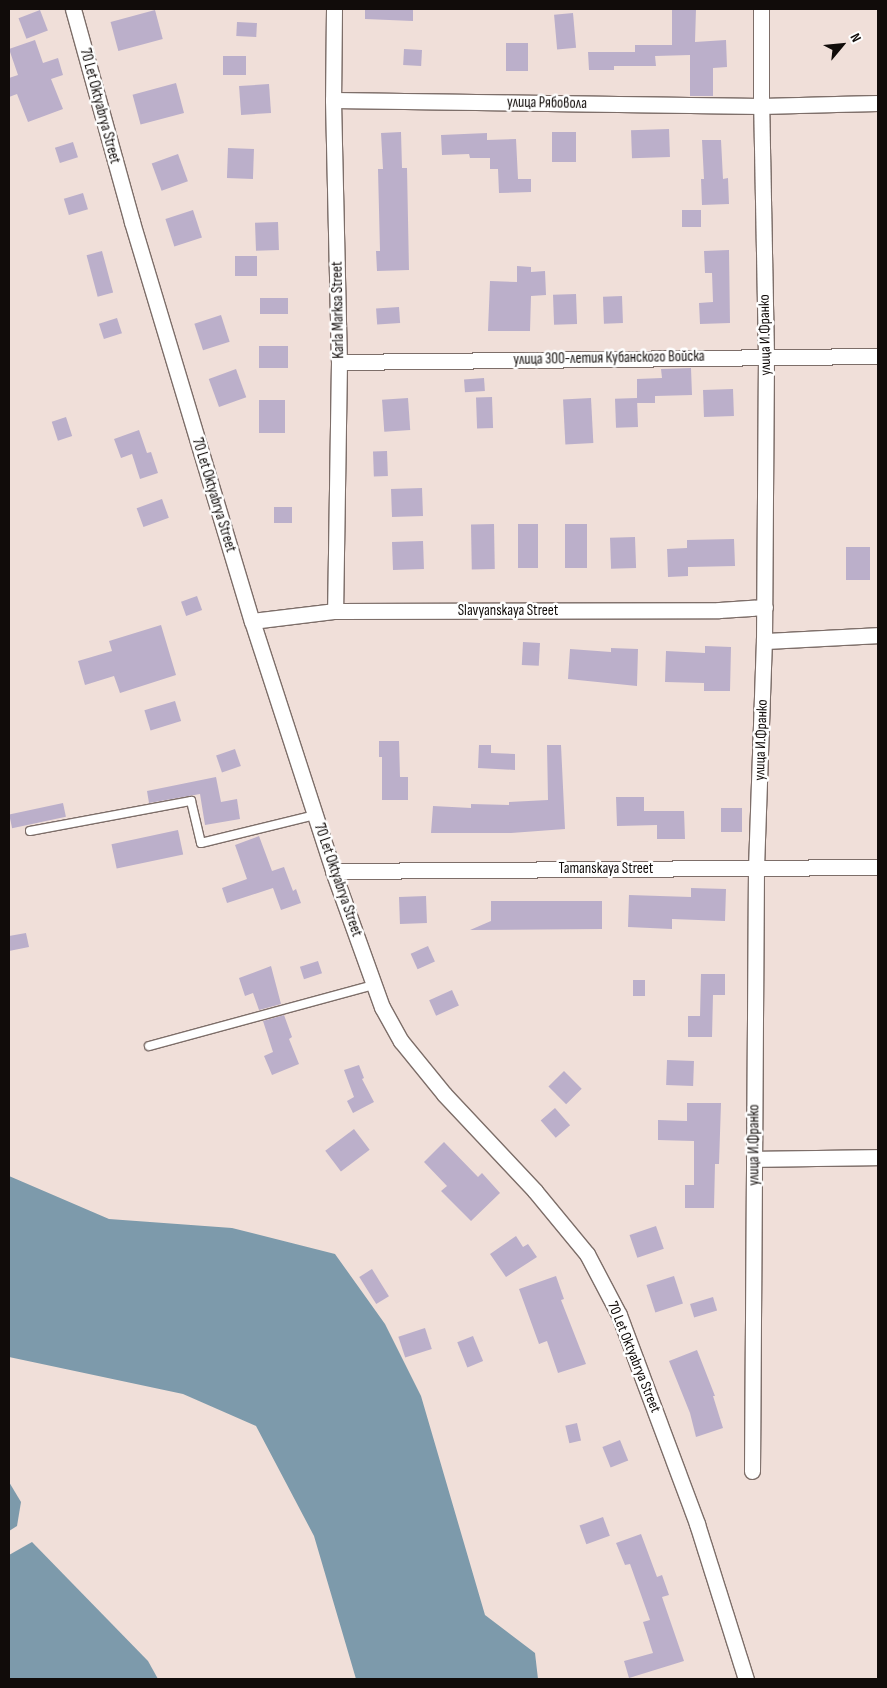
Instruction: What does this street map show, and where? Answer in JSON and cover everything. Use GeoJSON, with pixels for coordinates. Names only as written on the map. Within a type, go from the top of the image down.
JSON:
{"type":"FeatureCollection","features":[{"type":"Feature","properties":{"kind":"street","name":"70 Let Oktyabrya Street"},"geometry":{"type":"LineString","coordinates":[[74,9],[132,222],[252,621],[333,871],[382,1007],[402,1041],[444,1094],[535,1190],[587,1254],[619,1315],[694,1515],[746,1679]]}},
{"type":"Feature","properties":{"kind":"street","name":"Karla Marksa Street"},"geometry":{"type":"LineString","coordinates":[[334,9],[333,100],[340,362],[334,611]]}},
{"type":"Feature","properties":{"kind":"street","name":"улица И.Франко"},"geometry":{"type":"LineString","coordinates":[[752,1471],[756,868],[765,608],[766,356],[761,9]]}},
{"type":"Feature","properties":{"kind":"street","name":"улица Рябовола"},"geometry":{"type":"LineString","coordinates":[[333,100],[761,106],[878,103]]}},
{"type":"Feature","properties":{"kind":"street","name":"улица 300-летия Кубанского Войска"},"geometry":{"type":"LineString","coordinates":[[340,362],[878,356]]}},
{"type":"Feature","properties":{"kind":"street","name":"Slavyanskaya Street"},"geometry":{"type":"LineString","coordinates":[[252,621],[334,611],[765,608]]}},
{"type":"Feature","properties":{"kind":"street"},"geometry":{"type":"LineString","coordinates":[[764,640],[878,636]]}},
{"type":"Feature","properties":{"kind":"street","name":"Tamanskaya Street"},"geometry":{"type":"LineString","coordinates":[[333,871],[878,868]]}},
{"type":"Feature","properties":{"kind":"street"},"geometry":{"type":"LineString","coordinates":[[754,1159],[878,1157]]}},
{"type":"Feature","properties":{"kind":"lane"},"geometry":{"type":"LineString","coordinates":[[30,831],[191,801],[202,843],[315,815]]}},
{"type":"Feature","properties":{"kind":"lane"},"geometry":{"type":"LineString","coordinates":[[150,1046],[374,985]]}},
{"type":"Feature","properties":{"kind":"water"},"geometry":{"type":"Polygon","coordinates":[[[9,1176],[109,1219],[232,1228],[335,1254],[385,1324],[421,1396],[485,1615],[535,1653],[538,1679],[356,1679],[314,1536],[256,1426],[183,1394],[9,1357],[9,1176]]]}},
{"type":"Feature","properties":{"kind":"water"},"geometry":{"type":"Polygon","coordinates":[[[9,1482],[21,1502],[17,1526],[9,1531],[9,1482]]]}},
{"type":"Feature","properties":{"kind":"water"},"geometry":{"type":"Polygon","coordinates":[[[32,1542],[148,1661],[158,1679],[9,1679],[9,1555],[32,1542]]]}},
{"type":"Feature","properties":{"kind":"building"},"geometry":{"type":"Polygon","coordinates":[[[365,9],[413,9],[413,21],[365,19],[365,9]]]}},
{"type":"Feature","properties":{"kind":"building"},"geometry":{"type":"Polygon","coordinates":[[[672,9],[696,9],[695,42],[726,40],[727,67],[713,68],[713,96],[690,96],[690,55],[655,56],[656,66],[614,66],[614,70],[589,70],[588,52],[635,52],[635,45],[672,45],[672,9]]]}},
{"type":"Feature","properties":{"kind":"building"},"geometry":{"type":"Polygon","coordinates":[[[40,10],[48,31],[26,39],[19,18],[40,10]]]}},
{"type":"Feature","properties":{"kind":"building"},"geometry":{"type":"Polygon","coordinates":[[[155,10],[163,39],[118,51],[111,22],[155,10]]]}},
{"type":"Feature","properties":{"kind":"building"},"geometry":{"type":"Polygon","coordinates":[[[573,13],[576,48],[557,50],[554,15],[573,13]]]}},
{"type":"Feature","properties":{"kind":"building"},"geometry":{"type":"Polygon","coordinates":[[[237,22],[257,23],[256,37],[236,36],[237,22]]]}},
{"type":"Feature","properties":{"kind":"building"},"geometry":{"type":"Polygon","coordinates":[[[35,40],[43,63],[58,58],[63,75],[51,79],[63,109],[28,122],[17,94],[9,97],[9,78],[18,75],[9,49],[35,40]]]}},
{"type":"Feature","properties":{"kind":"building"},"geometry":{"type":"Polygon","coordinates":[[[506,43],[528,43],[528,71],[506,71],[506,43]]]}},
{"type":"Feature","properties":{"kind":"building"},"geometry":{"type":"Polygon","coordinates":[[[404,49],[422,50],[421,66],[403,65],[404,49]]]}},
{"type":"Feature","properties":{"kind":"building"},"geometry":{"type":"Polygon","coordinates":[[[223,56],[246,56],[246,75],[223,75],[223,56]]]}},
{"type":"Feature","properties":{"kind":"building"},"geometry":{"type":"Polygon","coordinates":[[[176,83],[184,113],[141,125],[133,95],[176,83]]]}},
{"type":"Feature","properties":{"kind":"building"},"geometry":{"type":"Polygon","coordinates":[[[269,84],[271,113],[241,115],[239,86],[269,84]]]}},
{"type":"Feature","properties":{"kind":"building"},"geometry":{"type":"Polygon","coordinates":[[[669,129],[670,157],[632,158],[631,130],[669,129]]]}},
{"type":"Feature","properties":{"kind":"building"},"geometry":{"type":"Polygon","coordinates":[[[401,132],[402,168],[407,168],[409,270],[377,271],[376,251],[380,251],[378,169],[383,169],[381,133],[401,132]]]}},
{"type":"Feature","properties":{"kind":"building"},"geometry":{"type":"Polygon","coordinates":[[[552,132],[576,132],[576,162],[552,162],[552,132]]]}},
{"type":"Feature","properties":{"kind":"building"},"geometry":{"type":"Polygon","coordinates":[[[487,133],[487,140],[516,139],[518,179],[531,179],[531,192],[499,193],[498,169],[490,169],[490,158],[470,158],[469,154],[442,155],[441,135],[487,133]]]}},
{"type":"Feature","properties":{"kind":"building"},"geometry":{"type":"Polygon","coordinates":[[[702,140],[721,140],[723,179],[728,178],[729,204],[702,205],[701,179],[704,179],[702,140]]]}},
{"type":"Feature","properties":{"kind":"building"},"geometry":{"type":"Polygon","coordinates":[[[73,142],[78,157],[60,163],[55,148],[73,142]]]}},
{"type":"Feature","properties":{"kind":"building"},"geometry":{"type":"Polygon","coordinates":[[[228,148],[254,149],[253,179],[227,178],[228,148]]]}},
{"type":"Feature","properties":{"kind":"building"},"geometry":{"type":"Polygon","coordinates":[[[178,154],[188,181],[162,191],[152,164],[178,154]]]}},
{"type":"Feature","properties":{"kind":"building"},"geometry":{"type":"Polygon","coordinates":[[[83,193],[88,209],[69,215],[64,199],[83,193]]]}},
{"type":"Feature","properties":{"kind":"building"},"geometry":{"type":"Polygon","coordinates":[[[193,210],[202,238],[174,247],[165,219],[193,210]]]}},
{"type":"Feature","properties":{"kind":"building"},"geometry":{"type":"Polygon","coordinates":[[[682,210],[701,210],[701,227],[682,227],[682,210]]]}},
{"type":"Feature","properties":{"kind":"building"},"geometry":{"type":"Polygon","coordinates":[[[278,222],[279,250],[256,251],[255,223],[278,222]]]}},
{"type":"Feature","properties":{"kind":"building"},"geometry":{"type":"Polygon","coordinates":[[[729,250],[730,323],[700,324],[699,303],[713,302],[712,273],[705,273],[704,251],[729,250]]]}},
{"type":"Feature","properties":{"kind":"building"},"geometry":{"type":"Polygon","coordinates":[[[102,251],[113,293],[98,297],[87,255],[102,251]]]}},
{"type":"Feature","properties":{"kind":"building"},"geometry":{"type":"Polygon","coordinates":[[[235,256],[257,256],[257,276],[235,276],[235,256]]]}},
{"type":"Feature","properties":{"kind":"building"},"geometry":{"type":"Polygon","coordinates":[[[517,266],[531,267],[531,272],[545,271],[546,295],[531,296],[530,331],[488,331],[490,281],[517,282],[517,266]]]}},
{"type":"Feature","properties":{"kind":"building"},"geometry":{"type":"Polygon","coordinates":[[[576,294],[577,324],[554,325],[553,295],[576,294]]]}},
{"type":"Feature","properties":{"kind":"building"},"geometry":{"type":"Polygon","coordinates":[[[622,296],[623,323],[604,324],[603,297],[622,296]]]}},
{"type":"Feature","properties":{"kind":"building"},"geometry":{"type":"Polygon","coordinates":[[[260,298],[288,298],[288,314],[260,314],[260,298]]]}},
{"type":"Feature","properties":{"kind":"building"},"geometry":{"type":"Polygon","coordinates":[[[399,307],[400,323],[377,325],[376,309],[399,307]]]}},
{"type":"Feature","properties":{"kind":"building"},"geometry":{"type":"Polygon","coordinates":[[[221,315],[230,342],[203,350],[194,324],[221,315]]]}},
{"type":"Feature","properties":{"kind":"building"},"geometry":{"type":"Polygon","coordinates":[[[117,318],[122,333],[104,339],[99,324],[117,318]]]}},
{"type":"Feature","properties":{"kind":"building"},"geometry":{"type":"Polygon","coordinates":[[[259,346],[288,346],[288,368],[259,368],[259,346]]]}},
{"type":"Feature","properties":{"kind":"building"},"geometry":{"type":"Polygon","coordinates":[[[691,368],[692,395],[655,396],[655,403],[637,403],[637,379],[662,378],[661,369],[691,368]]]}},
{"type":"Feature","properties":{"kind":"building"},"geometry":{"type":"Polygon","coordinates":[[[236,369],[246,397],[219,407],[209,379],[236,369]]]}},
{"type":"Feature","properties":{"kind":"building"},"geometry":{"type":"Polygon","coordinates":[[[484,378],[485,391],[465,392],[464,379],[484,378]]]}},
{"type":"Feature","properties":{"kind":"building"},"geometry":{"type":"Polygon","coordinates":[[[733,389],[734,416],[704,417],[703,390],[733,389]]]}},
{"type":"Feature","properties":{"kind":"building"},"geometry":{"type":"Polygon","coordinates":[[[492,397],[493,428],[477,429],[476,398],[492,397]]]}},
{"type":"Feature","properties":{"kind":"building"},"geometry":{"type":"Polygon","coordinates":[[[408,398],[410,430],[384,432],[382,400],[408,398]]]}},
{"type":"Feature","properties":{"kind":"building"},"geometry":{"type":"Polygon","coordinates":[[[591,398],[593,443],[565,444],[563,399],[591,398]]]}},
{"type":"Feature","properties":{"kind":"building"},"geometry":{"type":"Polygon","coordinates":[[[637,398],[638,427],[616,428],[615,399],[637,398]]]}},
{"type":"Feature","properties":{"kind":"building"},"geometry":{"type":"Polygon","coordinates":[[[259,400],[285,400],[285,433],[259,433],[259,400]]]}},
{"type":"Feature","properties":{"kind":"building"},"geometry":{"type":"Polygon","coordinates":[[[66,417],[72,436],[58,441],[52,422],[66,417]]]}},
{"type":"Feature","properties":{"kind":"building"},"geometry":{"type":"Polygon","coordinates":[[[139,430],[147,453],[151,452],[158,473],[140,479],[132,454],[121,458],[114,439],[139,430]]]}},
{"type":"Feature","properties":{"kind":"building"},"geometry":{"type":"Polygon","coordinates":[[[373,451],[387,451],[388,476],[374,476],[373,451]]]}},
{"type":"Feature","properties":{"kind":"building"},"geometry":{"type":"Polygon","coordinates":[[[422,488],[423,516],[392,517],[391,489],[422,488]]]}},
{"type":"Feature","properties":{"kind":"building"},"geometry":{"type":"Polygon","coordinates":[[[162,499],[169,518],[143,527],[137,508],[162,499]]]}},
{"type":"Feature","properties":{"kind":"building"},"geometry":{"type":"Polygon","coordinates":[[[274,507],[292,507],[292,523],[274,523],[274,507]]]}},
{"type":"Feature","properties":{"kind":"building"},"geometry":{"type":"Polygon","coordinates":[[[471,524],[494,524],[495,569],[472,569],[471,524]]]}},
{"type":"Feature","properties":{"kind":"building"},"geometry":{"type":"Polygon","coordinates":[[[518,524],[538,524],[538,568],[518,568],[518,524]]]}},
{"type":"Feature","properties":{"kind":"building"},"geometry":{"type":"Polygon","coordinates":[[[565,524],[587,524],[587,568],[565,568],[565,524]]]}},
{"type":"Feature","properties":{"kind":"building"},"geometry":{"type":"Polygon","coordinates":[[[635,537],[636,568],[611,569],[610,538],[635,537]]]}},
{"type":"Feature","properties":{"kind":"building"},"geometry":{"type":"Polygon","coordinates":[[[734,539],[735,566],[688,567],[688,576],[668,577],[667,549],[687,548],[687,540],[734,539]]]}},
{"type":"Feature","properties":{"kind":"building"},"geometry":{"type":"Polygon","coordinates":[[[423,541],[424,569],[393,570],[392,542],[423,541]]]}},
{"type":"Feature","properties":{"kind":"building"},"geometry":{"type":"Polygon","coordinates":[[[846,547],[870,547],[870,580],[846,580],[846,547]]]}},
{"type":"Feature","properties":{"kind":"building"},"geometry":{"type":"Polygon","coordinates":[[[197,596],[202,610],[186,616],[181,602],[197,596]]]}},
{"type":"Feature","properties":{"kind":"building"},"geometry":{"type":"Polygon","coordinates":[[[161,625],[176,675],[120,693],[114,676],[85,685],[78,661],[112,651],[109,641],[161,625]]]}},
{"type":"Feature","properties":{"kind":"building"},"geometry":{"type":"Polygon","coordinates":[[[523,642],[540,643],[539,666],[522,665],[523,642]]]}},
{"type":"Feature","properties":{"kind":"building"},"geometry":{"type":"Polygon","coordinates":[[[705,646],[731,647],[730,691],[704,691],[704,683],[665,682],[666,651],[705,653],[705,646]]]}},
{"type":"Feature","properties":{"kind":"building"},"geometry":{"type":"Polygon","coordinates":[[[611,648],[638,649],[637,686],[568,679],[570,649],[611,652],[611,648]]]}},
{"type":"Feature","properties":{"kind":"building"},"geometry":{"type":"Polygon","coordinates":[[[175,701],[181,721],[151,730],[144,710],[175,701]]]}},
{"type":"Feature","properties":{"kind":"building"},"geometry":{"type":"Polygon","coordinates":[[[379,741],[399,741],[400,777],[408,777],[408,800],[382,800],[382,757],[379,757],[379,741]]]}},
{"type":"Feature","properties":{"kind":"building"},"geometry":{"type":"Polygon","coordinates":[[[479,745],[491,745],[491,753],[515,754],[515,770],[478,768],[479,745]]]}},
{"type":"Feature","properties":{"kind":"building"},"geometry":{"type":"Polygon","coordinates":[[[547,745],[561,745],[565,829],[511,833],[431,833],[433,806],[471,808],[471,804],[509,805],[509,802],[548,800],[547,745]]]}},
{"type":"Feature","properties":{"kind":"building"},"geometry":{"type":"Polygon","coordinates":[[[235,749],[241,766],[222,773],[216,756],[235,749]]]}},
{"type":"Feature","properties":{"kind":"building"},"geometry":{"type":"Polygon","coordinates":[[[216,777],[221,802],[237,799],[240,819],[205,825],[200,794],[149,803],[147,791],[216,777]]]}},
{"type":"Feature","properties":{"kind":"building"},"geometry":{"type":"Polygon","coordinates":[[[616,797],[644,797],[644,811],[684,811],[685,839],[657,839],[657,825],[617,826],[616,797]]]}},
{"type":"Feature","properties":{"kind":"building"},"geometry":{"type":"Polygon","coordinates":[[[63,803],[66,817],[12,828],[9,814],[63,803]]]}},
{"type":"Feature","properties":{"kind":"building"},"geometry":{"type":"Polygon","coordinates":[[[721,808],[742,808],[742,832],[721,832],[721,808]]]}},
{"type":"Feature","properties":{"kind":"building"},"geometry":{"type":"Polygon","coordinates":[[[178,830],[183,854],[117,869],[111,844],[178,830]]]}},
{"type":"Feature","properties":{"kind":"building"},"geometry":{"type":"Polygon","coordinates":[[[259,836],[272,871],[284,867],[293,891],[296,889],[301,903],[281,910],[273,888],[227,903],[222,888],[247,879],[235,845],[259,836]]]}},
{"type":"Feature","properties":{"kind":"building"},"geometry":{"type":"Polygon","coordinates":[[[691,888],[726,889],[725,921],[672,919],[672,929],[628,927],[629,895],[691,897],[691,888]]]}},
{"type":"Feature","properties":{"kind":"building"},"geometry":{"type":"Polygon","coordinates":[[[426,896],[427,923],[400,924],[399,897],[426,896]]]}},
{"type":"Feature","properties":{"kind":"building"},"geometry":{"type":"Polygon","coordinates":[[[491,901],[602,901],[602,929],[470,930],[491,921],[491,901]]]}},
{"type":"Feature","properties":{"kind":"building"},"geometry":{"type":"Polygon","coordinates":[[[26,933],[29,947],[9,951],[9,936],[26,933]]]}},
{"type":"Feature","properties":{"kind":"building"},"geometry":{"type":"Polygon","coordinates":[[[428,946],[435,962],[418,969],[411,954],[428,946]]]}},
{"type":"Feature","properties":{"kind":"building"},"geometry":{"type":"Polygon","coordinates":[[[318,961],[322,973],[304,979],[300,967],[318,961]]]}},
{"type":"Feature","properties":{"kind":"building"},"geometry":{"type":"Polygon","coordinates":[[[271,966],[281,1004],[259,1010],[253,993],[245,996],[239,978],[271,966]]]}},
{"type":"Feature","properties":{"kind":"building"},"geometry":{"type":"Polygon","coordinates":[[[701,974],[725,974],[725,995],[713,995],[712,1037],[688,1037],[688,1016],[700,1016],[701,974]]]}},
{"type":"Feature","properties":{"kind":"building"},"geometry":{"type":"Polygon","coordinates":[[[633,980],[645,980],[645,996],[633,996],[633,980]]]}},
{"type":"Feature","properties":{"kind":"building"},"geometry":{"type":"Polygon","coordinates":[[[452,990],[459,1006],[436,1016],[429,1000],[452,990]]]}},
{"type":"Feature","properties":{"kind":"building"},"geometry":{"type":"Polygon","coordinates":[[[284,1015],[292,1037],[289,1039],[299,1064],[272,1075],[264,1056],[273,1052],[263,1021],[284,1015]]]}},
{"type":"Feature","properties":{"kind":"building"},"geometry":{"type":"Polygon","coordinates":[[[667,1060],[694,1061],[693,1086],[666,1085],[667,1060]]]}},
{"type":"Feature","properties":{"kind":"building"},"geometry":{"type":"Polygon","coordinates":[[[359,1065],[364,1078],[362,1079],[374,1102],[353,1113],[347,1101],[354,1097],[344,1070],[359,1065]]]}},
{"type":"Feature","properties":{"kind":"building"},"geometry":{"type":"Polygon","coordinates":[[[564,1071],[582,1089],[566,1104],[548,1087],[564,1071]]]}},
{"type":"Feature","properties":{"kind":"building"},"geometry":{"type":"Polygon","coordinates":[[[687,1103],[721,1103],[719,1164],[715,1164],[714,1208],[685,1208],[685,1185],[694,1185],[694,1141],[658,1140],[658,1120],[687,1121],[687,1103]]]}},
{"type":"Feature","properties":{"kind":"building"},"geometry":{"type":"Polygon","coordinates":[[[555,1108],[570,1125],[556,1138],[541,1120],[555,1108]]]}},
{"type":"Feature","properties":{"kind":"building"},"geometry":{"type":"Polygon","coordinates":[[[354,1129],[370,1150],[341,1171],[325,1151],[354,1129]]]}},
{"type":"Feature","properties":{"kind":"building"},"geometry":{"type":"Polygon","coordinates":[[[444,1142],[478,1177],[482,1173],[500,1193],[471,1221],[441,1191],[447,1186],[424,1162],[444,1142]]]}},
{"type":"Feature","properties":{"kind":"building"},"geometry":{"type":"Polygon","coordinates":[[[656,1226],[664,1249],[637,1258],[630,1235],[656,1226]]]}},
{"type":"Feature","properties":{"kind":"building"},"geometry":{"type":"Polygon","coordinates":[[[516,1236],[523,1247],[528,1244],[537,1257],[506,1277],[490,1254],[516,1236]]]}},
{"type":"Feature","properties":{"kind":"building"},"geometry":{"type":"Polygon","coordinates":[[[372,1269],[389,1296],[376,1304],[359,1277],[372,1269]]]}},
{"type":"Feature","properties":{"kind":"building"},"geometry":{"type":"Polygon","coordinates":[[[556,1276],[564,1299],[561,1300],[586,1364],[558,1373],[547,1341],[539,1344],[519,1289],[556,1276]]]}},
{"type":"Feature","properties":{"kind":"building"},"geometry":{"type":"Polygon","coordinates":[[[674,1276],[683,1304],[655,1313],[646,1285],[674,1276]]]}},
{"type":"Feature","properties":{"kind":"building"},"geometry":{"type":"Polygon","coordinates":[[[713,1297],[717,1310],[694,1317],[690,1304],[713,1297]]]}},
{"type":"Feature","properties":{"kind":"building"},"geometry":{"type":"Polygon","coordinates":[[[425,1328],[432,1349],[405,1358],[398,1337],[425,1328]]]}},
{"type":"Feature","properties":{"kind":"building"},"geometry":{"type":"Polygon","coordinates":[[[473,1336],[483,1361],[467,1367],[457,1342],[473,1336]]]}},
{"type":"Feature","properties":{"kind":"building"},"geometry":{"type":"Polygon","coordinates":[[[697,1350],[715,1396],[713,1396],[723,1428],[696,1437],[690,1413],[669,1361],[697,1350]]]}},
{"type":"Feature","properties":{"kind":"building"},"geometry":{"type":"Polygon","coordinates":[[[577,1423],[581,1441],[569,1443],[565,1426],[577,1423]]]}},
{"type":"Feature","properties":{"kind":"building"},"geometry":{"type":"Polygon","coordinates":[[[620,1440],[628,1460],[611,1468],[602,1447],[620,1440]]]}},
{"type":"Feature","properties":{"kind":"building"},"geometry":{"type":"Polygon","coordinates":[[[603,1517],[610,1536],[586,1544],[580,1526],[603,1517]]]}},
{"type":"Feature","properties":{"kind":"building"},"geometry":{"type":"Polygon","coordinates":[[[641,1534],[657,1577],[662,1575],[669,1595],[662,1597],[684,1661],[629,1678],[624,1661],[653,1653],[643,1622],[650,1620],[630,1564],[625,1565],[616,1543],[641,1534]]]}}]}
